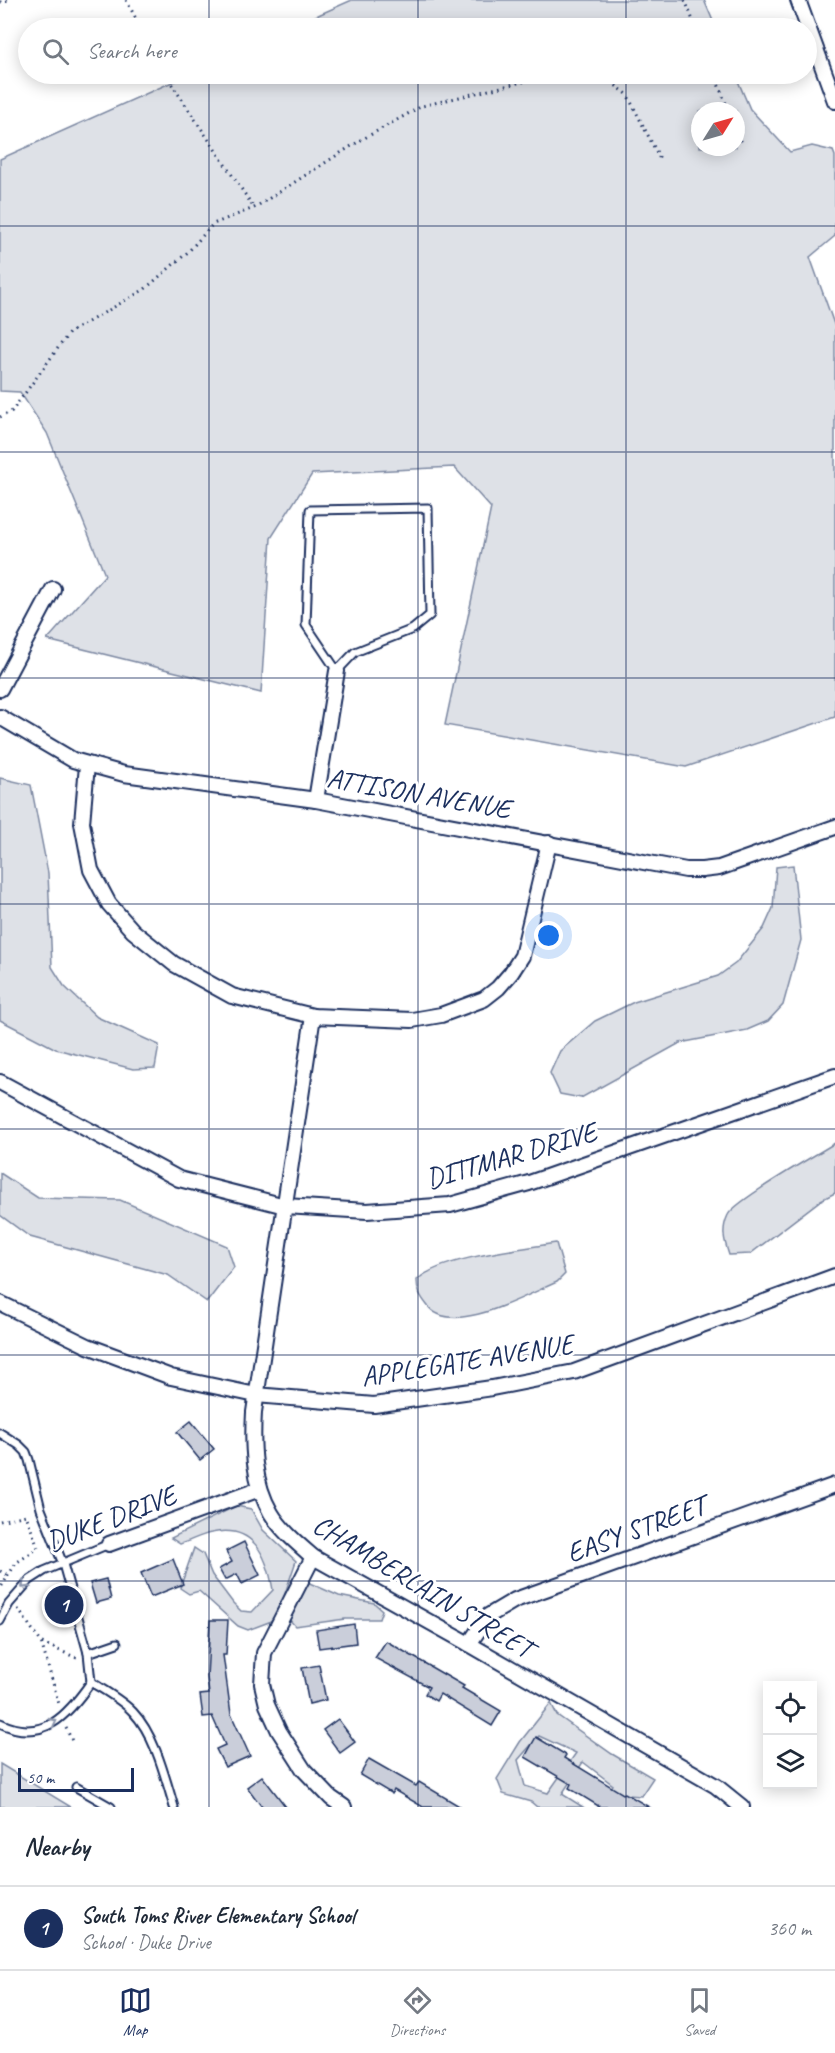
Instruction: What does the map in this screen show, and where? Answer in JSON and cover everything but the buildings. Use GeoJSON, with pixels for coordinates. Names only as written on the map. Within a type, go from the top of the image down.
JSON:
{"type":"FeatureCollection","features":[{"type":"Feature","properties":{"kind":"street"},"geometry":{"type":"LineString","coordinates":[[798,0],[805,18]]}},
{"type":"Feature","properties":{"kind":"street"},"geometry":{"type":"LineString","coordinates":[[817,52],[835,101]]}},
{"type":"Feature","properties":{"kind":"street"},"geometry":{"type":"LineString","coordinates":[[0,689],[53,589]]}},
{"type":"Feature","properties":{"kind":"street"},"geometry":{"type":"LineString","coordinates":[[316,800],[337,671]]}},
{"type":"Feature","properties":{"kind":"street","name":"ATTISON AVENUE"},"geometry":{"type":"LineString","coordinates":[[0,717],[73,760],[124,774],[316,800],[687,870],[719,868],[835,826]]}},
{"type":"Feature","properties":{"kind":"street"},"geometry":{"type":"LineString","coordinates":[[87,765],[82,823],[91,870],[109,904],[133,931],[174,964],[232,996],[313,1016],[412,1020],[441,1015],[484,999],[498,988],[522,956],[549,843]]}},
{"type":"Feature","properties":{"kind":"street","name":"CHAMBERLAIN STREET"},"geometry":{"type":"LineString","coordinates":[[313,1016],[256,1395],[253,1455],[260,1489],[271,1514],[292,1539],[313,1557],[716,1786],[742,1807]]}},
{"type":"Feature","properties":{"kind":"street","name":"DITTMAR DRIVE"},"geometry":{"type":"LineString","coordinates":[[0,1082],[179,1179],[285,1206],[367,1211],[450,1205],[529,1183],[835,1076]]}},
{"type":"Feature","properties":{"kind":"street","name":"APPLEGATE AVENUE"},"geometry":{"type":"LineString","coordinates":[[0,1303],[88,1346],[171,1377],[256,1395],[374,1405],[492,1388],[574,1372],[835,1276]]}},
{"type":"Feature","properties":{"kind":"street","name":"EASY STREET"},"geometry":{"type":"LineString","coordinates":[[469,1644],[488,1616],[515,1600],[835,1485]]}},
{"type":"Feature","properties":{"kind":"street","name":"DUKE DRIVE"},"geometry":{"type":"LineString","coordinates":[[109,1544],[260,1489]]}},
{"type":"Feature","properties":{"kind":"street"},"geometry":{"type":"LineString","coordinates":[[313,1557],[264,1653],[262,1684],[267,1705],[279,1731],[304,1770],[331,1798],[344,1807]]}},
{"type":"Feature","properties":{"kind":"lane"},"geometry":{"type":"LineString","coordinates":[[428,508],[430,615],[413,629],[355,652],[337,671],[306,625],[309,510],[428,508]]}},
{"type":"Feature","properties":{"kind":"lane"},"geometry":{"type":"LineString","coordinates":[[0,1433],[26,1452],[41,1509],[63,1564],[88,1653],[91,1682],[71,1709],[50,1725],[35,1730],[17,1730],[0,1723]]}},
{"type":"Feature","properties":{"kind":"lane","name":"DUKE DRIVE"},"geometry":{"type":"LineString","coordinates":[[0,1621],[9,1604],[30,1580],[44,1571],[109,1544]]}},
{"type":"Feature","properties":{"kind":"lane"},"geometry":{"type":"LineString","coordinates":[[88,1653],[117,1643]]}},
{"type":"Feature","properties":{"kind":"lane"},"geometry":{"type":"LineString","coordinates":[[91,1682],[132,1711],[144,1726],[174,1807]]}},
{"type":"Feature","properties":{"kind":"lane"},"geometry":{"type":"LineString","coordinates":[[76,1787],[111,1807]]}},
{"type":"Feature","properties":{"kind":"path"},"geometry":{"type":"LineString","coordinates":[[0,2],[9,0]]}},
{"type":"Feature","properties":{"kind":"path"},"geometry":{"type":"LineString","coordinates":[[126,0],[136,18]]}},
{"type":"Feature","properties":{"kind":"path"},"geometry":{"type":"LineString","coordinates":[[685,0],[692,18]]}},
{"type":"Feature","properties":{"kind":"path"},"geometry":{"type":"LineString","coordinates":[[172,84],[254,208]]}},
{"type":"Feature","properties":{"kind":"path"},"geometry":{"type":"LineString","coordinates":[[0,417],[12,411],[69,333],[145,290],[188,252],[213,224],[254,208],[361,140],[422,106],[514,84]]}},
{"type":"Feature","properties":{"kind":"path"},"geometry":{"type":"LineString","coordinates":[[614,84],[627,94],[660,159]]}},
{"type":"Feature","properties":{"kind":"path"},"geometry":{"type":"LineString","coordinates":[[718,84],[725,102]]}},
{"type":"Feature","properties":{"kind":"path"},"geometry":{"type":"LineString","coordinates":[[0,1521],[26,1515],[38,1548],[16,1563],[0,1589]]}},
{"type":"Feature","properties":{"kind":"path"},"geometry":{"type":"LineString","coordinates":[[0,1571],[8,1575]]}},
{"type":"Feature","properties":{"kind":"path"},"geometry":{"type":"LineString","coordinates":[[17,1608],[41,1642],[59,1704]]}},
{"type":"Feature","properties":{"kind":"path"},"geometry":{"type":"LineString","coordinates":[[41,1642],[78,1658]]}},
{"type":"Feature","properties":{"kind":"path"},"geometry":{"type":"LineString","coordinates":[[66,1728],[73,1743]]}},
{"type":"Feature","properties":{"kind":"shaded area"},"geometry":{"type":"Polygon","coordinates":[[[352,0],[704,0],[712,18],[312,18],[352,0]]]}},
{"type":"Feature","properties":{"kind":"shaded area"},"geometry":{"type":"Polygon","coordinates":[[[168,84],[739,84],[750,109],[790,152],[812,146],[833,151],[835,156],[835,236],[810,257],[835,327],[835,717],[686,767],[445,725],[491,508],[454,467],[312,474],[271,538],[261,693],[47,640],[105,575],[47,433],[20,392],[0,391],[0,159],[168,84]]]}},
{"type":"Feature","properties":{"kind":"shaded area"},"geometry":{"type":"Polygon","coordinates":[[[0,778],[31,785],[48,873],[52,967],[64,986],[97,1017],[159,1045],[155,1068],[133,1069],[56,1049],[0,1020],[0,778]]]}},
{"type":"Feature","properties":{"kind":"shaded area"},"geometry":{"type":"Polygon","coordinates":[[[793,865],[801,940],[783,1005],[768,1021],[747,1030],[680,1043],[581,1098],[560,1094],[550,1073],[560,1051],[595,1021],[634,1002],[718,976],[736,963],[764,928],[773,908],[776,867],[793,865]]]}},
{"type":"Feature","properties":{"kind":"shaded area"},"geometry":{"type":"Polygon","coordinates":[[[835,1143],[835,1193],[821,1200],[750,1254],[729,1255],[724,1230],[728,1215],[734,1208],[760,1189],[835,1143]]]}},
{"type":"Feature","properties":{"kind":"shaded area"},"geometry":{"type":"Polygon","coordinates":[[[0,1173],[38,1198],[120,1200],[227,1246],[234,1267],[207,1302],[168,1275],[30,1237],[0,1215],[0,1173]]]}},
{"type":"Feature","properties":{"kind":"shaded area"},"geometry":{"type":"Polygon","coordinates":[[[556,1243],[565,1274],[557,1282],[490,1311],[471,1316],[453,1317],[438,1314],[427,1305],[418,1290],[417,1280],[444,1265],[482,1255],[556,1243]]]}},
{"type":"Feature","properties":{"kind":"shaded area"},"geometry":{"type":"Polygon","coordinates":[[[236,1506],[251,1509],[263,1530],[296,1561],[278,1614],[269,1622],[248,1630],[238,1626],[199,1591],[189,1594],[180,1588],[194,1548],[203,1554],[212,1575],[233,1603],[241,1611],[252,1612],[273,1590],[267,1565],[256,1545],[247,1537],[225,1531],[207,1534],[180,1544],[171,1538],[236,1506]]]}},
{"type":"Feature","properties":{"kind":"shaded area"},"geometry":{"type":"Polygon","coordinates":[[[305,1581],[339,1596],[374,1603],[382,1610],[379,1619],[345,1619],[295,1626],[288,1618],[305,1581]]]}},
{"type":"Feature","properties":{"kind":"shaded area"},"geometry":{"type":"Polygon","coordinates":[[[551,1703],[557,1715],[612,1754],[653,1778],[641,1796],[615,1794],[609,1807],[598,1807],[613,1785],[583,1762],[562,1794],[583,1807],[537,1807],[531,1802],[503,1794],[497,1779],[520,1742],[551,1703]],[[539,1736],[518,1760],[525,1786],[548,1793],[576,1753],[539,1736]]]}},
{"type":"Feature","properties":{"kind":"shaded area"},"geometry":{"type":"Polygon","coordinates":[[[0,1764],[71,1807],[0,1807],[0,1764]]]}},
{"type":"Feature","properties":{"kind":"place","name":"South Toms River Elementary School"},"geometry":{"type":"Point","coordinates":[64,1605]}}]}
